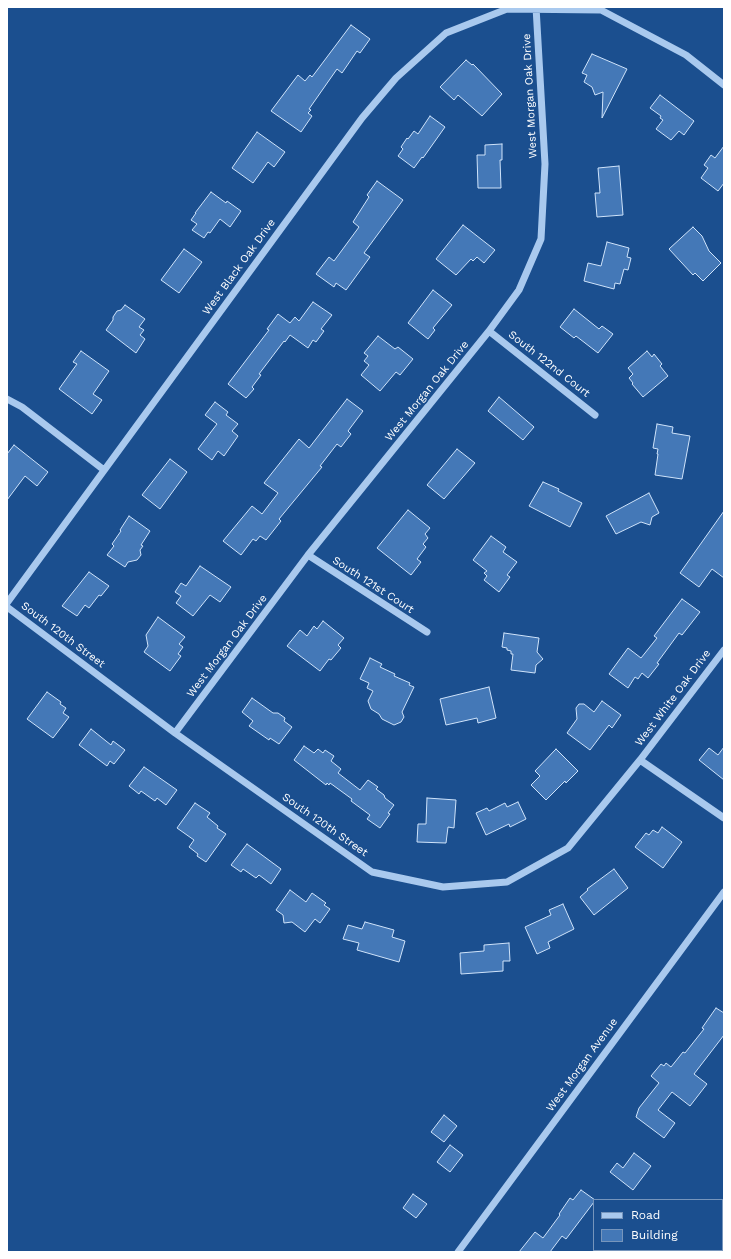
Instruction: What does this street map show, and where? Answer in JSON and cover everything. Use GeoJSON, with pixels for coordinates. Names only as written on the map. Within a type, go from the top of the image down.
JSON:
{"type":"FeatureCollection","features":[{"type":"Feature","properties":{"kind":"street","name":"West Black Oak Drive"},"geometry":{"type":"LineString","coordinates":[[7,603],[362,118],[396,78],[446,33],[507,9],[537,8],[600,10],[686,55],[724,85]]}},
{"type":"Feature","properties":{"kind":"street","name":"West Morgan Oak Drive"},"geometry":{"type":"LineString","coordinates":[[176,733],[308,555],[489,331],[519,290],[542,239],[545,164],[537,8]]}},
{"type":"Feature","properties":{"kind":"street","name":"South 122nd Court"},"geometry":{"type":"LineString","coordinates":[[489,331],[595,415]]}},
{"type":"Feature","properties":{"kind":"street"},"geometry":{"type":"LineString","coordinates":[[7,399],[22,407],[104,470]]}},
{"type":"Feature","properties":{"kind":"street","name":"South 121st Court"},"geometry":{"type":"LineString","coordinates":[[308,555],[427,632]]}},
{"type":"Feature","properties":{"kind":"street","name":"South 120th Street"},"geometry":{"type":"LineString","coordinates":[[7,607],[176,733],[372,872],[443,887],[507,882],[568,848],[640,760]]}},
{"type":"Feature","properties":{"kind":"street","name":"West White Oak Drive"},"geometry":{"type":"LineString","coordinates":[[640,760],[724,650]]}},
{"type":"Feature","properties":{"kind":"street"},"geometry":{"type":"LineString","coordinates":[[640,760],[724,818]]}},
{"type":"Feature","properties":{"kind":"street","name":"West Morgan Avenue"},"geometry":{"type":"LineString","coordinates":[[458,1252],[724,892]]}},
{"type":"Feature","properties":{"kind":"building"},"geometry":{"type":"Polygon","coordinates":[[[351,25],[370,39],[360,53],[357,51],[342,73],[337,69],[309,109],[311,110],[308,113],[312,116],[301,132],[271,111],[298,75],[305,81],[310,75],[312,77],[351,25]]]}},
{"type":"Feature","properties":{"kind":"building"},"geometry":{"type":"Polygon","coordinates":[[[592,54],[627,69],[602,118],[603,92],[595,95],[592,87],[584,82],[587,75],[582,73],[592,54]]]}},
{"type":"Feature","properties":{"kind":"building"},"geometry":{"type":"Polygon","coordinates":[[[466,60],[472,65],[473,64],[502,94],[482,116],[458,95],[454,100],[440,87],[466,60]]]}},
{"type":"Feature","properties":{"kind":"building"},"geometry":{"type":"Polygon","coordinates":[[[660,95],[694,121],[684,135],[679,131],[671,140],[656,129],[663,120],[660,118],[661,116],[650,108],[660,95]]]}},
{"type":"Feature","properties":{"kind":"building"},"geometry":{"type":"Polygon","coordinates":[[[430,116],[445,127],[414,168],[398,156],[403,149],[401,147],[407,138],[408,139],[414,131],[418,134],[430,116]]]}},
{"type":"Feature","properties":{"kind":"building"},"geometry":{"type":"Polygon","coordinates":[[[257,132],[285,152],[274,167],[268,162],[253,183],[232,168],[257,132]]]}},
{"type":"Feature","properties":{"kind":"building"},"geometry":{"type":"Polygon","coordinates":[[[502,144],[502,160],[500,160],[501,188],[478,188],[477,155],[485,155],[485,145],[502,144]]]}},
{"type":"Feature","properties":{"kind":"building"},"geometry":{"type":"Polygon","coordinates":[[[724,146],[724,183],[718,191],[701,178],[708,168],[704,165],[711,155],[715,158],[724,146]]]}},
{"type":"Feature","properties":{"kind":"building"},"geometry":{"type":"Polygon","coordinates":[[[619,166],[623,215],[597,217],[595,193],[600,193],[598,168],[619,166]]]}},
{"type":"Feature","properties":{"kind":"building"},"geometry":{"type":"Polygon","coordinates":[[[377,181],[403,200],[364,253],[370,257],[346,290],[336,283],[334,287],[316,274],[329,257],[334,261],[359,227],[353,222],[369,197],[367,195],[377,181]]]}},
{"type":"Feature","properties":{"kind":"building"},"geometry":{"type":"Polygon","coordinates":[[[211,192],[226,203],[227,201],[241,211],[230,227],[220,219],[210,233],[208,232],[204,238],[192,230],[197,224],[191,220],[211,192]]]}},
{"type":"Feature","properties":{"kind":"building"},"geometry":{"type":"Polygon","coordinates":[[[463,225],[495,250],[484,263],[477,257],[473,261],[471,259],[456,275],[436,259],[463,225]]]}},
{"type":"Feature","properties":{"kind":"building"},"geometry":{"type":"Polygon","coordinates":[[[693,227],[702,236],[709,251],[721,263],[703,281],[695,273],[693,275],[669,249],[693,227]]]}},
{"type":"Feature","properties":{"kind":"building"},"geometry":{"type":"Polygon","coordinates":[[[607,242],[629,248],[627,257],[631,258],[628,270],[624,269],[620,284],[615,283],[614,289],[584,281],[588,263],[601,266],[607,242]]]}},
{"type":"Feature","properties":{"kind":"building"},"geometry":{"type":"Polygon","coordinates":[[[184,249],[202,262],[179,293],[161,280],[184,249]]]}},
{"type":"Feature","properties":{"kind":"building"},"geometry":{"type":"Polygon","coordinates":[[[433,290],[452,305],[433,328],[435,330],[428,339],[408,323],[433,290]]]}},
{"type":"Feature","properties":{"kind":"building"},"geometry":{"type":"Polygon","coordinates":[[[313,302],[332,315],[321,329],[324,331],[316,342],[313,340],[308,348],[290,335],[259,374],[261,375],[252,387],[254,389],[246,398],[228,384],[269,330],[267,329],[278,314],[290,323],[295,317],[299,321],[313,302]]]}},
{"type":"Feature","properties":{"kind":"building"},"geometry":{"type":"Polygon","coordinates":[[[125,305],[145,319],[139,327],[144,330],[140,335],[145,339],[136,353],[106,330],[117,311],[121,310],[125,305]]]}},
{"type":"Feature","properties":{"kind":"building"},"geometry":{"type":"Polygon","coordinates":[[[574,309],[599,329],[602,326],[613,334],[598,353],[576,336],[574,338],[560,327],[574,309]]]}},
{"type":"Feature","properties":{"kind":"building"},"geometry":{"type":"Polygon","coordinates":[[[378,336],[395,349],[398,347],[413,359],[400,375],[396,372],[380,391],[361,375],[369,365],[364,361],[368,356],[364,353],[378,336]]]}},
{"type":"Feature","properties":{"kind":"building"},"geometry":{"type":"Polygon","coordinates":[[[81,351],[109,371],[93,394],[102,400],[92,414],[59,389],[77,364],[73,362],[81,351]]]}},
{"type":"Feature","properties":{"kind":"building"},"geometry":{"type":"Polygon","coordinates":[[[647,351],[652,357],[654,354],[662,364],[660,366],[668,376],[643,397],[632,384],[633,383],[629,378],[633,374],[628,368],[647,351]]]}},
{"type":"Feature","properties":{"kind":"building"},"geometry":{"type":"Polygon","coordinates":[[[499,397],[534,427],[523,440],[488,411],[499,397]]]}},
{"type":"Feature","properties":{"kind":"building"},"geometry":{"type":"Polygon","coordinates":[[[347,399],[363,411],[348,431],[351,434],[341,447],[337,444],[320,466],[322,467],[279,519],[281,521],[266,540],[260,536],[256,541],[253,539],[241,555],[223,541],[252,506],[262,514],[278,493],[264,483],[299,439],[309,448],[347,399]]]}},
{"type":"Feature","properties":{"kind":"building"},"geometry":{"type":"Polygon","coordinates":[[[215,402],[228,412],[226,415],[238,424],[232,431],[238,436],[224,456],[218,451],[212,460],[198,449],[217,424],[205,415],[215,402]]]}},
{"type":"Feature","properties":{"kind":"building"},"geometry":{"type":"Polygon","coordinates":[[[657,424],[673,427],[672,433],[690,436],[682,479],[655,475],[658,449],[653,448],[657,424]]]}},
{"type":"Feature","properties":{"kind":"building"},"geometry":{"type":"Polygon","coordinates":[[[14,445],[48,472],[37,486],[25,476],[7,500],[7,454],[14,445]]]}},
{"type":"Feature","properties":{"kind":"building"},"geometry":{"type":"Polygon","coordinates":[[[457,449],[475,463],[444,499],[427,485],[457,449]]]}},
{"type":"Feature","properties":{"kind":"building"},"geometry":{"type":"Polygon","coordinates":[[[170,459],[187,472],[160,509],[142,495],[170,459]]]}},
{"type":"Feature","properties":{"kind":"building"},"geometry":{"type":"Polygon","coordinates":[[[543,482],[559,489],[558,491],[582,503],[570,527],[529,506],[543,482]]]}},
{"type":"Feature","properties":{"kind":"building"},"geometry":{"type":"Polygon","coordinates":[[[649,493],[659,513],[652,517],[650,525],[641,522],[616,534],[606,516],[649,493]]]}},
{"type":"Feature","properties":{"kind":"building"},"geometry":{"type":"Polygon","coordinates":[[[408,510],[430,528],[425,534],[428,538],[423,544],[426,547],[417,559],[421,562],[411,575],[377,548],[408,510]]]}},
{"type":"Feature","properties":{"kind":"building"},"geometry":{"type":"Polygon","coordinates":[[[724,511],[724,578],[712,569],[699,587],[680,573],[724,511]]]}},
{"type":"Feature","properties":{"kind":"building"},"geometry":{"type":"Polygon","coordinates":[[[129,516],[150,531],[141,545],[143,546],[140,550],[141,555],[137,560],[128,562],[125,567],[107,555],[114,546],[112,544],[129,516]]]}},
{"type":"Feature","properties":{"kind":"building"},"geometry":{"type":"Polygon","coordinates":[[[491,536],[506,547],[503,552],[517,562],[507,575],[510,577],[499,592],[484,580],[487,576],[484,573],[487,571],[473,560],[491,536]]]}},
{"type":"Feature","properties":{"kind":"building"},"geometry":{"type":"Polygon","coordinates":[[[200,566],[231,587],[220,602],[210,595],[193,616],[176,603],[181,596],[175,592],[181,583],[186,586],[200,566]]]}},
{"type":"Feature","properties":{"kind":"building"},"geometry":{"type":"Polygon","coordinates":[[[89,572],[109,586],[101,596],[99,595],[89,608],[85,605],[77,616],[62,606],[89,572]]]}},
{"type":"Feature","properties":{"kind":"building"},"geometry":{"type":"Polygon","coordinates":[[[682,599],[700,612],[682,635],[679,633],[648,678],[642,673],[638,679],[635,677],[628,688],[609,674],[628,648],[641,658],[657,638],[654,636],[682,599]]]}},
{"type":"Feature","properties":{"kind":"building"},"geometry":{"type":"Polygon","coordinates":[[[158,617],[185,637],[179,644],[183,647],[178,654],[181,656],[170,671],[144,652],[148,646],[146,635],[158,617]]]}},
{"type":"Feature","properties":{"kind":"building"},"geometry":{"type":"Polygon","coordinates":[[[323,621],[344,638],[338,645],[341,648],[331,660],[329,659],[320,671],[287,646],[300,630],[307,636],[314,626],[317,629],[323,621]]]}},
{"type":"Feature","properties":{"kind":"building"},"geometry":{"type":"Polygon","coordinates":[[[504,633],[539,638],[537,652],[543,659],[536,665],[535,673],[511,670],[513,654],[511,654],[511,651],[507,650],[507,648],[502,647],[504,633]]]}},
{"type":"Feature","properties":{"kind":"building"},"geometry":{"type":"Polygon","coordinates":[[[370,658],[382,664],[380,667],[395,674],[394,676],[410,683],[409,685],[414,687],[402,712],[404,717],[401,722],[394,725],[382,719],[379,714],[371,709],[368,701],[373,691],[367,688],[369,683],[360,679],[370,658]]]}},
{"type":"Feature","properties":{"kind":"building"},"geometry":{"type":"Polygon","coordinates":[[[489,687],[496,718],[478,723],[477,718],[446,725],[440,699],[489,687]]]}},
{"type":"Feature","properties":{"kind":"building"},"geometry":{"type":"Polygon","coordinates":[[[47,692],[61,702],[60,704],[66,708],[63,713],[69,717],[53,738],[27,719],[47,692]]]}},
{"type":"Feature","properties":{"kind":"building"},"geometry":{"type":"Polygon","coordinates":[[[252,698],[273,713],[278,713],[285,718],[284,721],[292,727],[279,744],[270,738],[269,740],[249,726],[253,721],[242,712],[252,698]]]}},
{"type":"Feature","properties":{"kind":"building"},"geometry":{"type":"Polygon","coordinates":[[[602,701],[621,715],[612,728],[609,725],[590,750],[567,733],[577,719],[576,708],[579,704],[584,704],[594,712],[602,701]]]}},
{"type":"Feature","properties":{"kind":"building"},"geometry":{"type":"Polygon","coordinates":[[[91,729],[111,745],[113,741],[125,750],[114,764],[110,761],[107,766],[79,745],[91,729]]]}},
{"type":"Feature","properties":{"kind":"building"},"geometry":{"type":"Polygon","coordinates":[[[304,746],[314,753],[318,749],[323,753],[325,750],[334,756],[331,761],[341,769],[338,773],[360,790],[368,780],[378,787],[376,789],[394,805],[388,813],[390,814],[380,828],[367,819],[370,815],[351,801],[352,799],[330,783],[329,785],[327,783],[326,785],[294,760],[304,746]]]}},
{"type":"Feature","properties":{"kind":"building"},"geometry":{"type":"Polygon","coordinates":[[[724,747],[724,780],[699,760],[709,748],[718,755],[724,747]]]}},
{"type":"Feature","properties":{"kind":"building"},"geometry":{"type":"Polygon","coordinates":[[[556,749],[578,771],[566,783],[565,781],[546,800],[531,785],[540,776],[535,771],[556,749]]]}},
{"type":"Feature","properties":{"kind":"building"},"geometry":{"type":"Polygon","coordinates":[[[144,767],[177,790],[166,805],[157,798],[155,801],[141,791],[139,794],[129,786],[144,767]]]}},
{"type":"Feature","properties":{"kind":"building"},"geometry":{"type":"Polygon","coordinates":[[[427,798],[456,800],[454,828],[448,827],[446,843],[417,842],[418,824],[426,824],[427,798]]]}},
{"type":"Feature","properties":{"kind":"building"},"geometry":{"type":"Polygon","coordinates":[[[518,802],[526,819],[510,827],[509,824],[486,835],[476,813],[487,808],[489,811],[505,803],[507,807],[518,802]]]}},
{"type":"Feature","properties":{"kind":"building"},"geometry":{"type":"Polygon","coordinates":[[[195,803],[210,813],[207,817],[218,826],[217,828],[226,834],[206,862],[197,856],[198,854],[189,847],[194,840],[177,828],[195,803]]]}},
{"type":"Feature","properties":{"kind":"building"},"geometry":{"type":"Polygon","coordinates":[[[662,827],[682,842],[663,868],[635,847],[646,833],[649,835],[653,830],[658,833],[662,827]]]}},
{"type":"Feature","properties":{"kind":"building"},"geometry":{"type":"Polygon","coordinates":[[[247,844],[281,869],[271,884],[259,875],[256,878],[243,869],[241,872],[231,865],[247,844]]]}},
{"type":"Feature","properties":{"kind":"building"},"geometry":{"type":"Polygon","coordinates":[[[614,869],[628,888],[594,915],[580,897],[588,890],[587,889],[614,869]]]}},
{"type":"Feature","properties":{"kind":"building"},"geometry":{"type":"Polygon","coordinates":[[[290,890],[306,902],[312,893],[326,903],[324,905],[330,909],[320,923],[315,919],[305,932],[292,922],[284,923],[283,915],[276,910],[290,890]]]}},
{"type":"Feature","properties":{"kind":"building"},"geometry":{"type":"Polygon","coordinates":[[[563,904],[574,929],[548,942],[550,948],[537,954],[525,927],[551,915],[549,910],[563,904]]]}},
{"type":"Feature","properties":{"kind":"building"},"geometry":{"type":"Polygon","coordinates":[[[365,922],[394,930],[392,937],[405,941],[399,962],[357,950],[359,943],[343,939],[348,925],[362,929],[365,922]]]}},
{"type":"Feature","properties":{"kind":"building"},"geometry":{"type":"Polygon","coordinates":[[[509,943],[510,961],[503,961],[503,971],[461,974],[460,953],[484,951],[484,945],[509,943]]]}},
{"type":"Feature","properties":{"kind":"building"},"geometry":{"type":"Polygon","coordinates":[[[716,1008],[724,1013],[724,1035],[694,1074],[707,1084],[690,1106],[672,1092],[658,1110],[675,1123],[664,1138],[636,1117],[639,1108],[659,1083],[651,1076],[661,1064],[664,1066],[666,1063],[671,1067],[683,1052],[685,1053],[704,1029],[702,1028],[716,1008]]]}},
{"type":"Feature","properties":{"kind":"building"},"geometry":{"type":"Polygon","coordinates":[[[444,1115],[457,1126],[444,1142],[431,1132],[444,1115]]]}},
{"type":"Feature","properties":{"kind":"building"},"geometry":{"type":"Polygon","coordinates":[[[450,1145],[463,1155],[450,1172],[437,1162],[450,1145]]]}},
{"type":"Feature","properties":{"kind":"building"},"geometry":{"type":"Polygon","coordinates":[[[634,1153],[651,1166],[633,1190],[610,1172],[617,1163],[623,1168],[634,1153]]]}},
{"type":"Feature","properties":{"kind":"building"},"geometry":{"type":"Polygon","coordinates":[[[581,1190],[594,1199],[593,1203],[566,1239],[562,1236],[550,1252],[519,1252],[535,1232],[543,1238],[560,1215],[559,1214],[570,1198],[573,1200],[581,1190]]]}},
{"type":"Feature","properties":{"kind":"building"},"geometry":{"type":"Polygon","coordinates":[[[413,1194],[427,1204],[416,1218],[403,1208],[413,1194]]]}}]}
